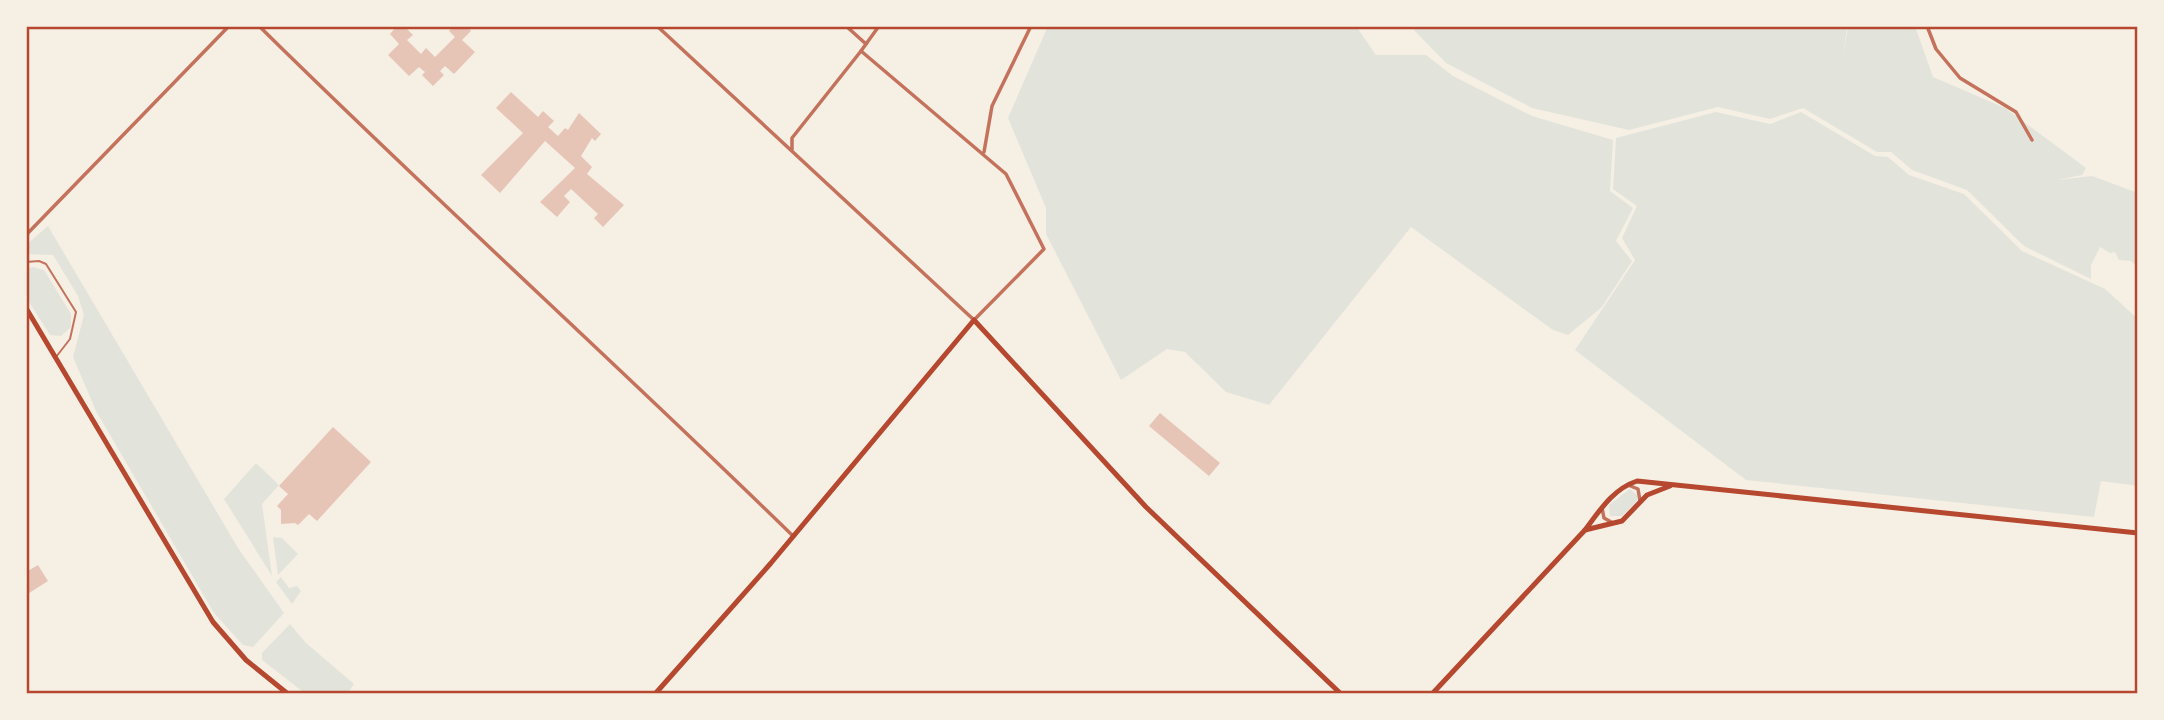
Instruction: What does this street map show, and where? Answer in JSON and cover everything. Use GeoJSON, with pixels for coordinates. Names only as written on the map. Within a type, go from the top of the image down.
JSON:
{"type":"FeatureCollection","features":[{"type":"Feature","properties":{"kind":"main road"},"geometry":{"type":"LineString","coordinates":[[26,308],[213,622],[246,660],[284,693]]}},
{"type":"Feature","properties":{"kind":"main road"},"geometry":{"type":"LineString","coordinates":[[655,694],[793,536],[974,320],[1146,507],[1341,694]]}},
{"type":"Feature","properties":{"kind":"main road"},"geometry":{"type":"LineString","coordinates":[[1432,694],[1585,530],[1603,506],[1627,485],[1645,481],[2138,533]]}},
{"type":"Feature","properties":{"kind":"main road"},"geometry":{"type":"LineString","coordinates":[[1585,530],[1615,523],[1647,495],[1675,485]]}},
{"type":"Feature","properties":{"kind":"street"},"geometry":{"type":"LineString","coordinates":[[26,235],[229,26]]}},
{"type":"Feature","properties":{"kind":"street"},"geometry":{"type":"LineString","coordinates":[[258,26],[365,132],[666,412],[793,536]]}},
{"type":"Feature","properties":{"kind":"street"},"geometry":{"type":"LineString","coordinates":[[657,26],[974,320],[1044,249],[1006,174],[984,152],[861,51]]}},
{"type":"Feature","properties":{"kind":"street"},"geometry":{"type":"LineString","coordinates":[[846,26],[866,44]]}},
{"type":"Feature","properties":{"kind":"street"},"geometry":{"type":"LineString","coordinates":[[792,150],[792,138],[879,26]]}},
{"type":"Feature","properties":{"kind":"street"},"geometry":{"type":"LineString","coordinates":[[984,152],[992,106],[1031,26]]}},
{"type":"Feature","properties":{"kind":"street"},"geometry":{"type":"LineString","coordinates":[[1927,26],[1936,49],[1960,78],[2016,112],[2032,140]]}},
{"type":"Feature","properties":{"kind":"street"},"geometry":{"type":"LineString","coordinates":[[1627,485],[1638,489],[1639,503]]}},
{"type":"Feature","properties":{"kind":"street"},"geometry":{"type":"LineString","coordinates":[[1603,506],[1604,518],[1615,523]]}},
{"type":"Feature","properties":{"kind":"lane"},"geometry":{"type":"LineString","coordinates":[[26,262],[39,261],[46,264],[76,312],[74,330],[55,358]]}},
{"type":"Feature","properties":{"kind":"shaded area"},"geometry":{"type":"Polygon","coordinates":[[[1048,26],[1356,26],[1376,55],[1426,55],[1453,76],[1532,116],[1613,140],[1610,191],[1633,208],[1616,241],[1632,261],[1602,307],[1568,335],[1553,330],[1411,227],[1269,405],[1226,392],[1185,352],[1167,349],[1121,380],[1046,234],[1046,208],[1008,118],[1048,26]]]}},
{"type":"Feature","properties":{"kind":"shaded area"},"geometry":{"type":"Polygon","coordinates":[[[1410,26],[1847,26],[1843,57],[1848,26],[1915,26],[1933,77],[2005,108],[2086,168],[2082,175],[2057,180],[2092,176],[2138,193],[2138,268],[2131,261],[2119,260],[2115,252],[2110,253],[2100,247],[2091,265],[2091,279],[2024,246],[1967,190],[1912,170],[1891,152],[1877,152],[1803,108],[1770,119],[1718,107],[1629,130],[1532,108],[1446,63],[1410,26]]]}},
{"type":"Feature","properties":{"kind":"shaded area"},"geometry":{"type":"Polygon","coordinates":[[[1716,112],[1770,124],[1801,112],[1875,156],[1888,157],[1909,175],[1964,194],[2022,251],[2105,289],[2138,319],[2138,486],[2101,481],[2094,517],[1746,480],[1575,350],[1635,260],[1622,238],[1637,206],[1613,189],[1616,138],[1716,112]]]}},
{"type":"Feature","properties":{"kind":"shaded area"},"geometry":{"type":"Polygon","coordinates":[[[48,226],[238,548],[284,613],[253,647],[243,645],[214,613],[96,411],[73,357],[84,315],[78,296],[53,255],[26,254],[26,245],[48,226]]]}},
{"type":"Feature","properties":{"kind":"shaded area"},"geometry":{"type":"Polygon","coordinates":[[[33,267],[44,270],[71,314],[71,327],[61,336],[50,335],[26,297],[26,269],[33,267]]]}},
{"type":"Feature","properties":{"kind":"shaded area"},"geometry":{"type":"Polygon","coordinates":[[[256,463],[279,485],[262,504],[272,576],[224,499],[256,463]]]}},
{"type":"Feature","properties":{"kind":"shaded area"},"geometry":{"type":"Polygon","coordinates":[[[1630,489],[1637,495],[1637,501],[1622,516],[1610,516],[1609,505],[1630,489]]]}},
{"type":"Feature","properties":{"kind":"shaded area"},"geometry":{"type":"Polygon","coordinates":[[[273,537],[282,538],[298,554],[278,575],[273,537]]]}},
{"type":"Feature","properties":{"kind":"shaded area"},"geometry":{"type":"Polygon","coordinates":[[[281,577],[289,588],[297,586],[301,591],[292,604],[276,582],[281,577]]]}},
{"type":"Feature","properties":{"kind":"shaded area"},"geometry":{"type":"Polygon","coordinates":[[[290,624],[306,643],[354,684],[347,694],[306,694],[262,660],[262,653],[290,624]]]}},
{"type":"Feature","properties":{"kind":"building"},"geometry":{"type":"Polygon","coordinates":[[[397,26],[404,26],[413,35],[407,40],[421,54],[426,48],[435,57],[455,37],[449,31],[454,26],[467,26],[471,31],[462,40],[475,52],[454,74],[445,66],[440,71],[444,75],[433,86],[422,75],[425,72],[419,67],[409,76],[388,55],[399,44],[390,34],[397,26]]]}},
{"type":"Feature","properties":{"kind":"building"},"geometry":{"type":"Polygon","coordinates":[[[511,92],[538,117],[543,111],[554,121],[548,127],[558,136],[565,128],[568,130],[579,113],[601,134],[595,141],[592,138],[581,156],[592,167],[587,174],[624,205],[603,227],[594,218],[598,214],[571,189],[564,196],[570,202],[557,217],[540,202],[575,168],[545,141],[500,193],[481,175],[523,133],[496,108],[511,92]]]}},
{"type":"Feature","properties":{"kind":"building"},"geometry":{"type":"Polygon","coordinates":[[[1160,413],[1220,463],[1209,476],[1149,426],[1160,413]]]}},
{"type":"Feature","properties":{"kind":"building"},"geometry":{"type":"Polygon","coordinates":[[[333,427],[371,462],[317,521],[309,514],[298,525],[281,524],[281,510],[277,506],[288,494],[279,486],[333,427]]]}},
{"type":"Feature","properties":{"kind":"building"},"geometry":{"type":"Polygon","coordinates":[[[38,565],[48,581],[26,595],[26,572],[38,565]]]}}]}
